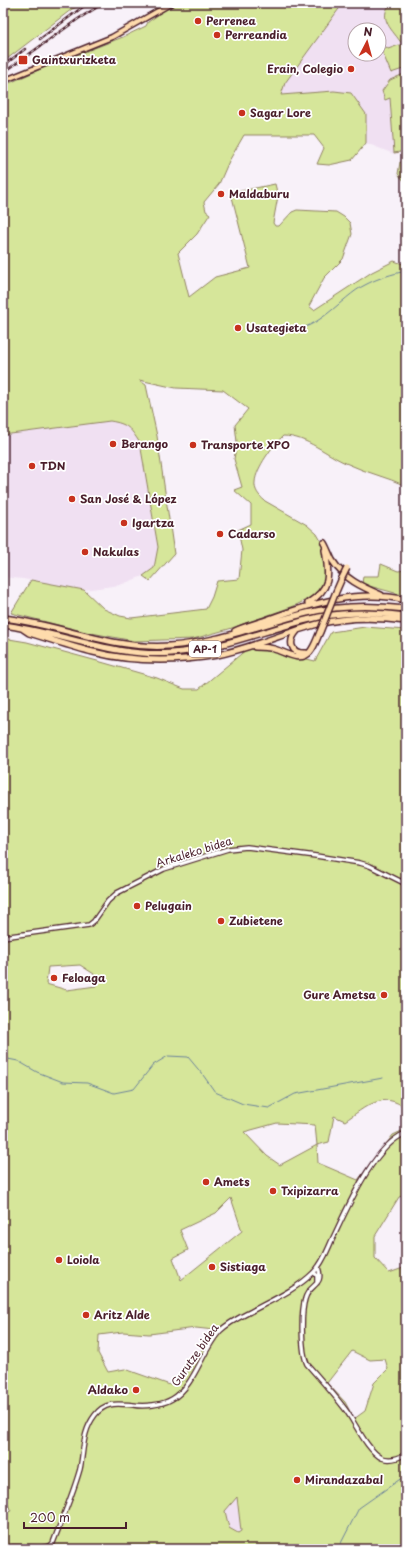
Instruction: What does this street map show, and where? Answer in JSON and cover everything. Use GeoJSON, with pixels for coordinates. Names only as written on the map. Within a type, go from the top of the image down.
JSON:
{"type":"FeatureCollection","features":[{"type":"Feature","properties":{"kind":"highway"},"geometry":{"type":"LineString","coordinates":[[306,605],[322,592],[328,579],[328,567],[324,543],[332,560],[342,572],[361,587],[384,597]]}},
{"type":"Feature","properties":{"kind":"highway"},"geometry":{"type":"LineString","coordinates":[[247,647],[264,647],[296,656],[305,656],[310,651],[320,632],[342,578],[349,566]]}},
{"type":"Feature","properties":{"kind":"highway"},"geometry":{"type":"LineString","coordinates":[[231,635],[236,631],[306,605],[343,598],[384,597],[406,600]]}},
{"type":"Feature","properties":{"kind":"highway","name":"AP-1"},"geometry":{"type":"LineString","coordinates":[[3,618],[34,623],[95,639],[138,646],[185,645],[202,642],[287,618],[326,609],[368,606],[406,610]]}},
{"type":"Feature","properties":{"kind":"highway","name":"AP-1"},"geometry":{"type":"LineString","coordinates":[[3,625],[18,627],[106,649],[159,654],[210,648],[305,621],[332,615],[364,613],[406,616]]}},
{"type":"Feature","properties":{"kind":"highway"},"geometry":{"type":"LineString","coordinates":[[18,627],[29,633],[93,652],[125,658],[153,660],[185,659],[217,654],[247,647],[319,624],[344,620],[364,618],[406,621]]}},
{"type":"Feature","properties":{"kind":"highway"},"geometry":{"type":"LineString","coordinates":[[299,630],[291,639],[292,647],[301,653],[310,651]]}},
{"type":"Feature","properties":{"kind":"main road"},"geometry":{"type":"LineString","coordinates":[[3,82],[112,37],[172,3]]}},
{"type":"Feature","properties":{"kind":"street","name":"Arkaleko bidea"},"geometry":{"type":"LineString","coordinates":[[3,937],[89,925],[94,921],[108,900],[117,893],[154,873],[236,847],[310,855],[360,863],[370,866],[406,884]]}},
{"type":"Feature","properties":{"kind":"street","name":"Gurutze bidea"},"geometry":{"type":"LineString","coordinates":[[8,1549],[13,1547],[42,1548],[50,1546],[53,1543],[79,1470],[86,1430],[96,1414],[109,1404],[115,1403],[134,1406],[162,1403],[173,1399],[179,1394],[187,1383],[215,1338],[226,1326],[278,1298],[297,1286],[314,1272],[318,1267],[361,1181],[389,1143],[406,1133]]}},
{"type":"Feature","properties":{"kind":"street"},"geometry":{"type":"LineString","coordinates":[[318,1267],[320,1276],[317,1284],[307,1294],[304,1301],[303,1349],[307,1364],[346,1410],[365,1440],[377,1455],[390,1459],[406,1454]]}},
{"type":"Feature","properties":{"kind":"street"},"geometry":{"type":"LineString","coordinates":[[314,1272],[317,1276],[317,1284]]}},
{"type":"Feature","properties":{"kind":"shaded area","name":"Erain, Colegio"},"geometry":{"type":"Polygon","coordinates":[[[351,3],[391,3],[386,9],[387,22],[347,22],[347,62],[387,62],[387,25],[395,32],[406,53],[406,152],[394,154],[366,143],[366,114],[351,93],[334,91],[281,95],[285,83],[341,6],[351,3]]]}},
{"type":"Feature","properties":{"kind":"shaded area"},"geometry":{"type":"Polygon","coordinates":[[[110,421],[123,423],[133,432],[140,443],[158,547],[154,568],[143,576],[120,585],[84,590],[3,577],[3,435],[110,421]]]}},
{"type":"Feature","properties":{"kind":"shaded area"},"geometry":{"type":"Polygon","coordinates":[[[237,1497],[241,1531],[237,1533],[229,1529],[224,1511],[237,1497]]]}},
{"type":"Feature","properties":{"kind":"green space"},"geometry":{"type":"Polygon","coordinates":[[[3,3],[89,3],[72,9],[3,62],[3,3]]]}},
{"type":"Feature","properties":{"kind":"green space"},"geometry":{"type":"Polygon","coordinates":[[[152,3],[351,3],[341,6],[285,83],[281,95],[334,91],[351,93],[366,114],[366,143],[352,160],[329,165],[317,164],[324,148],[314,135],[244,135],[229,161],[219,184],[204,202],[206,211],[210,214],[197,234],[178,253],[189,297],[215,277],[250,268],[231,193],[275,184],[278,196],[273,223],[275,226],[279,226],[292,212],[297,210],[336,212],[350,223],[352,234],[343,259],[324,278],[309,306],[314,310],[372,272],[394,261],[406,265],[406,486],[348,464],[308,442],[283,436],[270,451],[258,470],[255,488],[265,501],[307,525],[317,534],[321,541],[326,564],[324,584],[318,594],[294,606],[229,629],[193,639],[134,641],[86,632],[11,613],[31,580],[84,590],[104,609],[120,616],[131,618],[206,609],[217,581],[239,579],[242,550],[238,530],[251,524],[251,505],[234,490],[242,487],[234,459],[237,442],[235,425],[248,409],[223,390],[176,388],[139,380],[146,385],[157,436],[174,554],[150,581],[143,576],[154,568],[158,547],[140,443],[131,430],[125,425],[110,421],[3,435],[3,86],[45,67],[123,37],[146,26],[148,22],[158,15],[152,3]]]}},
{"type":"Feature","properties":{"kind":"green space"},"geometry":{"type":"Polygon","coordinates":[[[391,3],[406,3],[406,44],[402,44],[386,19],[387,9],[391,3]]]}},
{"type":"Feature","properties":{"kind":"green space"},"geometry":{"type":"Polygon","coordinates":[[[402,44],[406,55],[406,68],[391,73],[386,62],[387,47],[388,49],[402,44]]]}},
{"type":"Feature","properties":{"kind":"green space"},"geometry":{"type":"Polygon","coordinates":[[[406,73],[406,151],[394,153],[390,98],[385,100],[382,91],[390,80],[406,73]]]}},
{"type":"Feature","properties":{"kind":"green space"},"geometry":{"type":"Polygon","coordinates":[[[400,162],[406,163],[406,183],[398,174],[400,162]]]}},
{"type":"Feature","properties":{"kind":"green space"},"geometry":{"type":"Polygon","coordinates":[[[381,564],[398,571],[406,570],[406,596],[362,584],[363,576],[379,576],[381,564]]]}},
{"type":"Feature","properties":{"kind":"green space"},"geometry":{"type":"Polygon","coordinates":[[[365,627],[406,630],[406,1109],[398,1103],[382,1101],[367,1106],[345,1121],[334,1116],[329,1142],[317,1145],[318,1163],[358,1180],[393,1135],[406,1129],[406,1195],[399,1197],[375,1236],[375,1258],[389,1273],[406,1267],[406,1549],[3,1549],[3,1513],[11,1511],[3,1495],[3,638],[27,642],[101,662],[157,678],[184,689],[199,689],[247,649],[262,648],[315,661],[331,632],[365,627]],[[80,965],[48,967],[46,984],[67,990],[96,986],[94,974],[80,965]],[[277,1123],[244,1132],[267,1156],[280,1165],[317,1145],[315,1125],[277,1123]],[[231,1198],[216,1213],[180,1230],[188,1250],[173,1258],[181,1280],[242,1231],[231,1198]],[[196,1328],[149,1334],[123,1332],[99,1335],[98,1353],[108,1372],[125,1369],[170,1385],[182,1381],[214,1330],[196,1328]],[[352,1351],[327,1383],[345,1402],[354,1419],[365,1411],[374,1383],[388,1369],[385,1359],[370,1360],[352,1351]],[[237,1497],[225,1511],[229,1528],[238,1533],[241,1531],[237,1497]]]}},
{"type":"Feature","properties":{"kind":"waterway"},"geometry":{"type":"LineString","coordinates":[[286,328],[296,329],[306,327],[327,314],[356,290],[385,276],[406,271]]}},
{"type":"Feature","properties":{"kind":"waterway"},"geometry":{"type":"LineString","coordinates":[[3,1058],[18,1061],[37,1072],[63,1082],[87,1083],[114,1093],[134,1089],[153,1065],[168,1056],[188,1057],[215,1092],[243,1104],[269,1108],[295,1094],[383,1078]]}},
{"type":"Feature","properties":{"kind":"waterway"},"geometry":{"type":"LineString","coordinates":[[338,1549],[359,1508],[406,1475]]}},
{"type":"Feature","properties":{"kind":"railway"},"geometry":{"type":"LineString","coordinates":[[40,39],[88,3]]}},
{"type":"Feature","properties":{"kind":"railway"},"geometry":{"type":"LineString","coordinates":[[3,73],[78,19],[104,3]]}},
{"type":"Feature","properties":{"kind":"railway"},"geometry":{"type":"LineString","coordinates":[[3,66],[25,49]]}},
{"type":"Feature","properties":{"kind":"place","name":"Perrenea"},"geometry":{"type":"Point","coordinates":[198,21]}},
{"type":"Feature","properties":{"kind":"place","name":"Perreandia"},"geometry":{"type":"Point","coordinates":[217,35]}},
{"type":"Feature","properties":{"kind":"place","name":"Gaintxurizketa"},"geometry":{"type":"Point","coordinates":[23,60]}},
{"type":"Feature","properties":{"kind":"place","name":"Erain, Colegio"},"geometry":{"type":"Point","coordinates":[351,69]}},
{"type":"Feature","properties":{"kind":"place","name":"Sagar Lore"},"geometry":{"type":"Point","coordinates":[242,113]}},
{"type":"Feature","properties":{"kind":"place","name":"Maldaburu"},"geometry":{"type":"Point","coordinates":[221,194]}},
{"type":"Feature","properties":{"kind":"place","name":"Usategieta"},"geometry":{"type":"Point","coordinates":[238,328]}},
{"type":"Feature","properties":{"kind":"place","name":"Berango"},"geometry":{"type":"Point","coordinates":[113,444]}},
{"type":"Feature","properties":{"kind":"place","name":"Transporte XPO"},"geometry":{"type":"Point","coordinates":[193,445]}},
{"type":"Feature","properties":{"kind":"place","name":"TDN"},"geometry":{"type":"Point","coordinates":[32,466]}},
{"type":"Feature","properties":{"kind":"place","name":"San José & López"},"geometry":{"type":"Point","coordinates":[72,499]}},
{"type":"Feature","properties":{"kind":"place","name":"Igartza"},"geometry":{"type":"Point","coordinates":[124,523]}},
{"type":"Feature","properties":{"kind":"place","name":"Cadarso"},"geometry":{"type":"Point","coordinates":[220,534]}},
{"type":"Feature","properties":{"kind":"place","name":"Nakulas"},"geometry":{"type":"Point","coordinates":[85,552]}},
{"type":"Feature","properties":{"kind":"place","name":"Pelugain"},"geometry":{"type":"Point","coordinates":[137,906]}},
{"type":"Feature","properties":{"kind":"place","name":"Zubietene"},"geometry":{"type":"Point","coordinates":[221,921]}},
{"type":"Feature","properties":{"kind":"place","name":"Feloaga"},"geometry":{"type":"Point","coordinates":[54,978]}},
{"type":"Feature","properties":{"kind":"place","name":"Gure Ametsa"},"geometry":{"type":"Point","coordinates":[384,995]}},
{"type":"Feature","properties":{"kind":"place","name":"Amets"},"geometry":{"type":"Point","coordinates":[206,1182]}},
{"type":"Feature","properties":{"kind":"place","name":"Txipizarra"},"geometry":{"type":"Point","coordinates":[273,1191]}},
{"type":"Feature","properties":{"kind":"place","name":"Loiola"},"geometry":{"type":"Point","coordinates":[59,1260]}},
{"type":"Feature","properties":{"kind":"place","name":"Sistiaga"},"geometry":{"type":"Point","coordinates":[212,1267]}},
{"type":"Feature","properties":{"kind":"place","name":"Aritz Alde"},"geometry":{"type":"Point","coordinates":[86,1315]}},
{"type":"Feature","properties":{"kind":"place","name":"Aldako"},"geometry":{"type":"Point","coordinates":[136,1390]}},
{"type":"Feature","properties":{"kind":"place","name":"Mirandazabal"},"geometry":{"type":"Point","coordinates":[297,1480]}}]}
